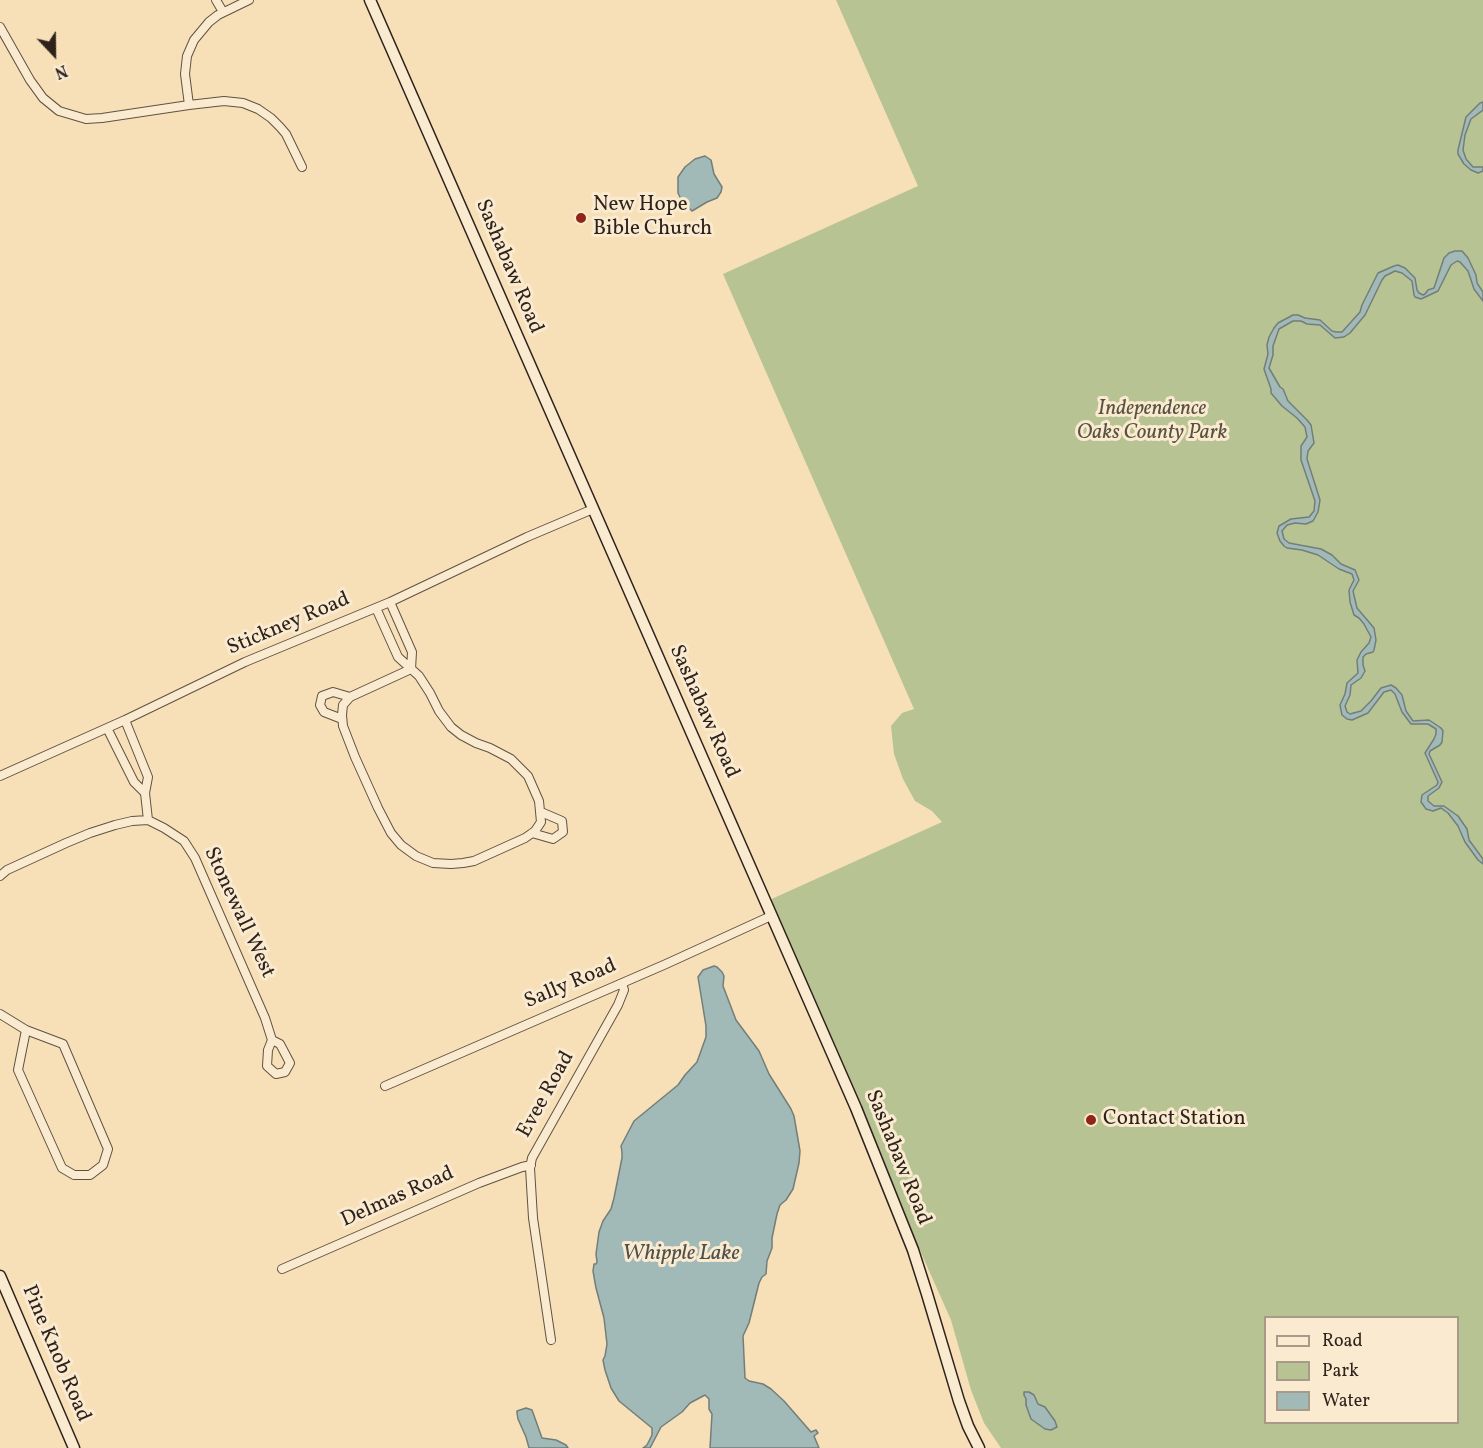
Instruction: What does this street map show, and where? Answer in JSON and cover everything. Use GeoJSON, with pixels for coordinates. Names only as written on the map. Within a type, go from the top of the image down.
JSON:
{"type":"FeatureCollection","features":[{"type":"Feature","properties":{"kind":"main road","name":"Sashabaw Road"},"geometry":{"type":"LineString","coordinates":[[370,0],[852,1099],[903,1225],[924,1285],[959,1401],[979,1448]]}},
{"type":"Feature","properties":{"kind":"main road","name":"Pine Knob Road"},"geometry":{"type":"LineString","coordinates":[[0,1276],[74,1448]]}},
{"type":"Feature","properties":{"kind":"street"},"geometry":{"type":"LineString","coordinates":[[216,0],[223,12]]}},
{"type":"Feature","properties":{"kind":"street"},"geometry":{"type":"LineString","coordinates":[[189,105],[185,74],[194,40],[209,22],[223,12],[249,0]]}},
{"type":"Feature","properties":{"kind":"street"},"geometry":{"type":"LineString","coordinates":[[0,27],[38,92],[59,111],[86,119],[224,101],[243,103],[271,118],[286,135],[302,167]]}},
{"type":"Feature","properties":{"kind":"street","name":"Stickney Road"},"geometry":{"type":"LineString","coordinates":[[0,776],[125,720],[245,662],[390,602],[527,537],[593,509]]}},
{"type":"Feature","properties":{"kind":"street"},"geometry":{"type":"LineString","coordinates":[[390,602],[412,652],[411,669]]}},
{"type":"Feature","properties":{"kind":"street"},"geometry":{"type":"LineString","coordinates":[[376,608],[398,657],[419,676],[451,727],[476,743],[511,759],[528,776],[536,791],[541,822],[525,838],[463,864],[433,863],[416,856],[401,845],[391,833],[343,726],[343,705],[350,697],[367,688],[411,669]]}},
{"type":"Feature","properties":{"kind":"street"},"geometry":{"type":"LineString","coordinates":[[342,719],[324,712],[320,705],[322,696],[333,692],[350,697]]}},
{"type":"Feature","properties":{"kind":"street"},"geometry":{"type":"LineString","coordinates":[[0,876],[7,870],[90,833],[132,821],[148,820],[145,793],[148,777],[125,720]]}},
{"type":"Feature","properties":{"kind":"street"},"geometry":{"type":"LineString","coordinates":[[107,728],[134,782],[145,793]]}},
{"type":"Feature","properties":{"kind":"street"},"geometry":{"type":"LineString","coordinates":[[122,757],[137,750]]}},
{"type":"Feature","properties":{"kind":"street"},"geometry":{"type":"LineString","coordinates":[[532,833],[553,839],[563,832],[561,821],[541,813]]}},
{"type":"Feature","properties":{"kind":"street","name":"Stonewall West"},"geometry":{"type":"LineString","coordinates":[[148,820],[184,841],[195,858],[265,1018],[272,1040]]}},
{"type":"Feature","properties":{"kind":"street","name":"Sally Road"},"geometry":{"type":"LineString","coordinates":[[385,1086],[771,916]]}},
{"type":"Feature","properties":{"kind":"street","name":"Evee Road"},"geometry":{"type":"LineString","coordinates":[[550,1340],[533,1218],[532,1158],[618,1005],[624,990],[622,983]]}},
{"type":"Feature","properties":{"kind":"street"},"geometry":{"type":"LineString","coordinates":[[0,1014],[26,1029],[63,1044],[108,1149],[103,1165],[90,1175],[74,1175],[62,1168],[18,1070],[26,1029]]}},
{"type":"Feature","properties":{"kind":"street","name":"Delmas Road"},"geometry":{"type":"LineString","coordinates":[[282,1269],[459,1191],[531,1165]]}},
{"type":"Feature","properties":{"kind":"green space","name":"Independence Oaks County Park"},"geometry":{"type":"Polygon","coordinates":[[[836,0],[1483,0],[1483,1448],[1001,1448],[984,1423],[971,1390],[951,1320],[765,902],[942,822],[932,811],[915,801],[903,779],[894,754],[891,726],[902,713],[914,709],[723,274],[918,186],[836,0]]]}},
{"type":"Feature","properties":{"kind":"water"},"geometry":{"type":"Polygon","coordinates":[[[1483,102],[1483,110],[1471,119],[1465,135],[1463,150],[1466,159],[1473,167],[1483,167],[1483,171],[1478,173],[1464,164],[1458,150],[1466,117],[1483,102]]]}},
{"type":"Feature","properties":{"kind":"water"},"geometry":{"type":"Polygon","coordinates":[[[705,156],[711,160],[714,174],[722,187],[721,192],[717,198],[692,211],[678,193],[678,177],[695,159],[705,156]]]}},
{"type":"Feature","properties":{"kind":"water"},"geometry":{"type":"Polygon","coordinates":[[[1455,251],[1462,251],[1468,258],[1477,283],[1483,292],[1483,301],[1474,289],[1468,271],[1460,262],[1457,261],[1451,265],[1438,291],[1421,299],[1414,295],[1412,281],[1402,273],[1395,271],[1385,276],[1365,315],[1344,337],[1335,338],[1320,325],[1301,321],[1293,321],[1279,329],[1269,368],[1288,401],[1311,425],[1314,443],[1308,451],[1307,459],[1320,500],[1318,512],[1313,521],[1306,524],[1287,525],[1282,531],[1284,539],[1289,543],[1321,549],[1341,564],[1355,570],[1359,580],[1353,591],[1357,608],[1374,628],[1376,640],[1374,650],[1363,657],[1365,671],[1361,678],[1351,685],[1345,706],[1347,712],[1350,714],[1361,711],[1381,688],[1391,685],[1402,695],[1406,711],[1413,721],[1429,720],[1441,728],[1442,742],[1429,754],[1442,782],[1439,788],[1428,796],[1428,801],[1434,806],[1444,806],[1458,816],[1467,829],[1469,840],[1483,859],[1483,864],[1465,842],[1458,826],[1448,813],[1441,808],[1433,811],[1426,809],[1421,802],[1422,795],[1438,782],[1425,753],[1434,739],[1436,729],[1428,724],[1411,724],[1391,690],[1384,692],[1368,713],[1352,720],[1342,715],[1340,705],[1347,683],[1358,673],[1357,660],[1371,637],[1364,624],[1354,615],[1350,602],[1349,590],[1354,580],[1352,574],[1339,569],[1318,555],[1287,548],[1280,541],[1277,533],[1279,526],[1291,519],[1309,517],[1314,511],[1315,501],[1301,460],[1301,446],[1307,437],[1305,427],[1271,393],[1264,369],[1269,337],[1278,323],[1293,315],[1298,315],[1320,320],[1332,331],[1342,332],[1360,312],[1378,273],[1398,265],[1405,268],[1415,278],[1417,290],[1423,295],[1434,288],[1444,258],[1455,251]]]}},
{"type":"Feature","properties":{"kind":"water","name":"Whipple Lake"},"geometry":{"type":"Polygon","coordinates":[[[714,966],[724,976],[723,986],[736,1020],[759,1051],[769,1074],[791,1109],[800,1151],[793,1189],[780,1205],[766,1274],[759,1283],[749,1323],[743,1336],[745,1378],[771,1389],[811,1432],[816,1430],[818,1433],[814,1436],[819,1448],[710,1448],[712,1414],[709,1409],[709,1399],[705,1395],[690,1403],[682,1412],[661,1427],[650,1448],[643,1448],[652,1435],[652,1428],[619,1401],[611,1388],[605,1370],[603,1360],[607,1344],[604,1318],[593,1271],[594,1264],[597,1262],[599,1232],[614,1198],[622,1158],[621,1146],[634,1121],[678,1085],[697,1062],[706,1037],[698,977],[703,970],[714,966]]]}},
{"type":"Feature","properties":{"kind":"water"},"geometry":{"type":"Polygon","coordinates":[[[1024,1392],[1034,1395],[1038,1404],[1045,1407],[1057,1427],[1051,1430],[1045,1429],[1031,1419],[1024,1392]]]}},
{"type":"Feature","properties":{"kind":"water"},"geometry":{"type":"Polygon","coordinates":[[[526,1408],[532,1410],[542,1438],[556,1440],[568,1448],[529,1448],[517,1413],[526,1408]]]}},
{"type":"Feature","properties":{"kind":"place","name":"New Hope Bible Church"},"geometry":{"type":"Point","coordinates":[581,218]}},
{"type":"Feature","properties":{"kind":"place","name":"Contact Station"},"geometry":{"type":"Point","coordinates":[1091,1120]}}]}
